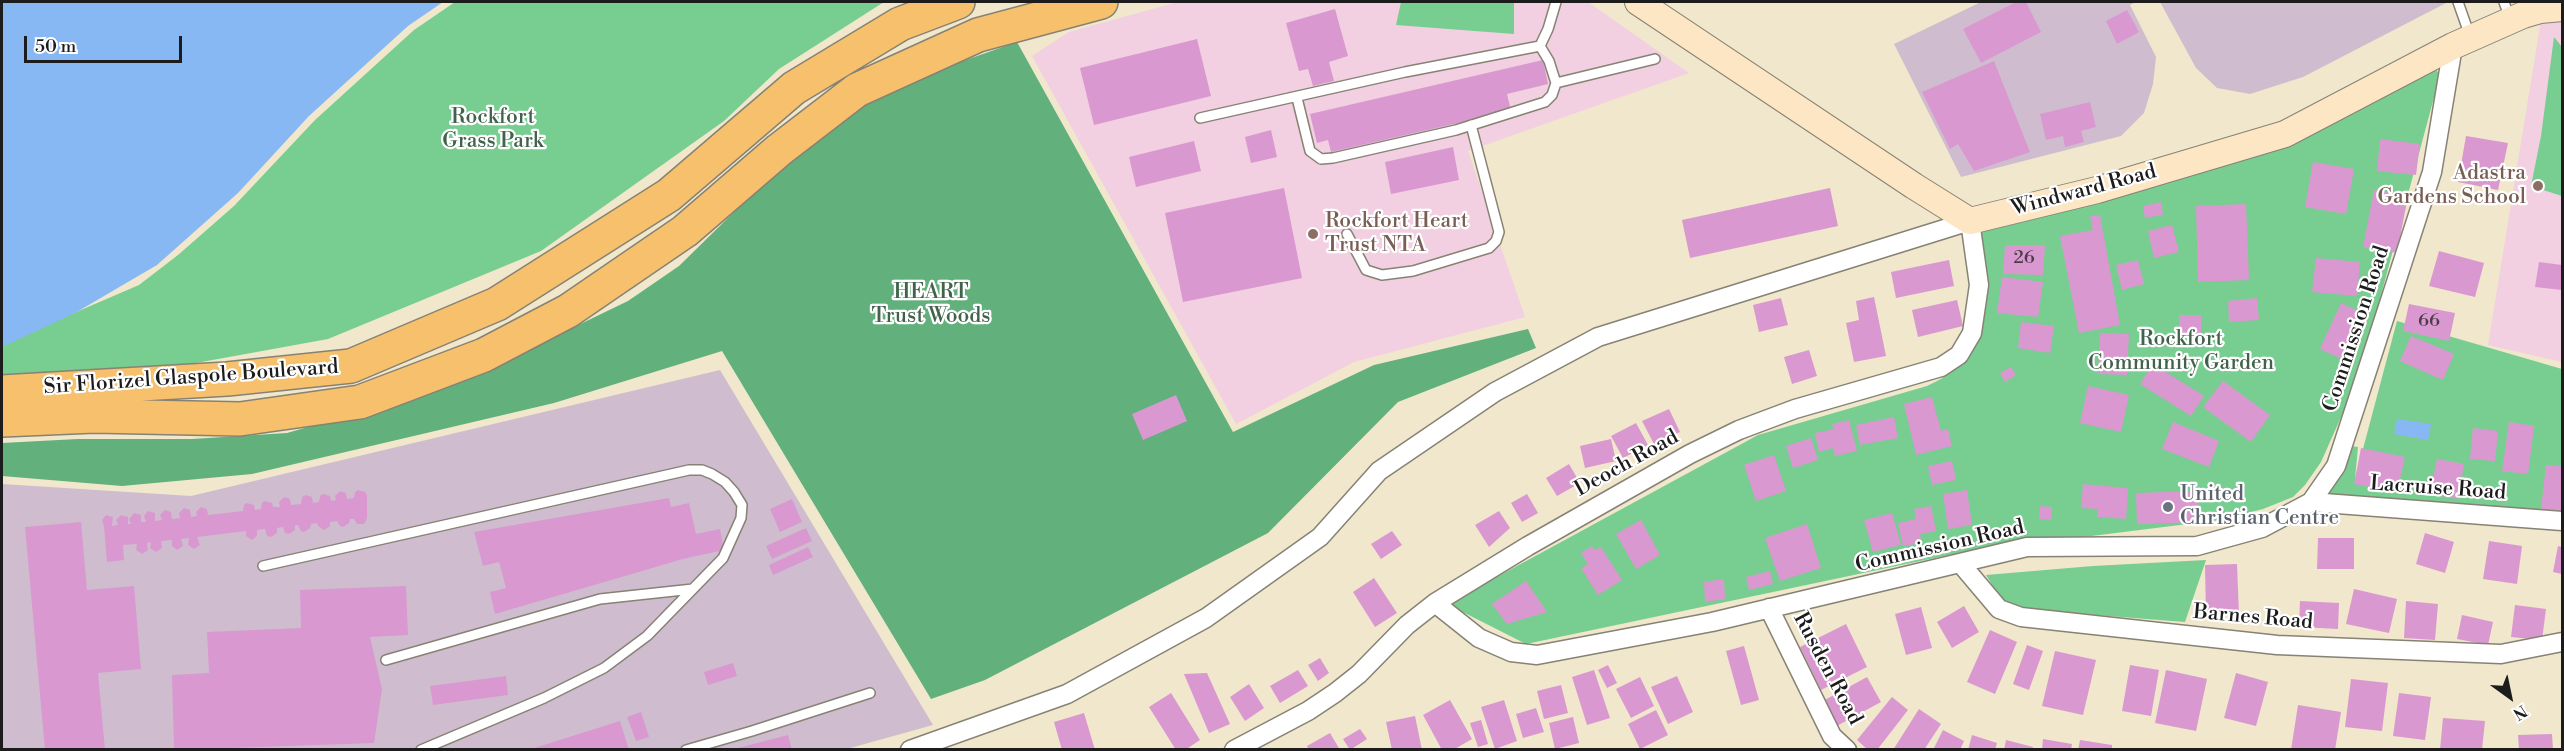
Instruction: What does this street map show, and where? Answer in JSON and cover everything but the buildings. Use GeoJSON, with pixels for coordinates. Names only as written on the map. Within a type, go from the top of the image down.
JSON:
{"type":"FeatureCollection","features":[{"type":"Feature","properties":{"kind":"highway","name":"Sir Florizel Glaspole Boulevard"},"geometry":{"type":"LineString","coordinates":[[2,392],[226,379],[351,366],[497,304],[669,195],[794,88],[900,24],[957,2]]}},
{"type":"Feature","properties":{"kind":"highway","name":"Sir Florizel Glaspole Boulevard"},"geometry":{"type":"LineString","coordinates":[[2,420],[94,416],[240,419],[360,402],[484,355],[568,311],[685,231],[779,150],[857,90],[978,35],[1101,2]]}},
{"type":"Feature","properties":{"kind":"main road"},"geometry":{"type":"LineString","coordinates":[[1638,2],[1914,186],[1970,220]]}},
{"type":"Feature","properties":{"kind":"main road","name":"Windward Road"},"geometry":{"type":"LineString","coordinates":[[1970,220],[2097,190],[2285,134],[2462,42],[2507,11],[2562,8]]}},
{"type":"Feature","properties":{"kind":"street","name":"Commission Road"},"geometry":{"type":"LineString","coordinates":[[1435,603],[1479,638],[1511,652],[1537,655],[1712,622],[2027,548],[2197,546],[2262,528],[2311,502],[2336,466],[2432,171],[2462,42]]}},
{"type":"Feature","properties":{"kind":"street","name":"Deoch Road"},"geometry":{"type":"LineString","coordinates":[[1234,750],[1308,711],[1335,693],[1359,674],[1407,625],[1435,603],[1528,546],[1690,454],[1739,430],[1795,409],[1941,367],[1959,355],[1972,333],[1979,285],[1970,220]]}},
{"type":"Feature","properties":{"kind":"street"},"geometry":{"type":"LineString","coordinates":[[910,750],[1067,694],[1206,618],[1320,537],[1379,471],[1495,392],[1598,337],[1970,220]]}},
{"type":"Feature","properties":{"kind":"street","name":"Lacruise Road"},"geometry":{"type":"LineString","coordinates":[[2311,502],[2562,521]]}},
{"type":"Feature","properties":{"kind":"street","name":"Barnes Road"},"geometry":{"type":"LineString","coordinates":[[1961,564],[1999,609],[2021,617],[2277,645],[2501,654],[2562,642]]}},
{"type":"Feature","properties":{"kind":"street","name":"Rusden Road"},"geometry":{"type":"LineString","coordinates":[[1769,608],[1827,743],[1847,750]]}},
{"type":"Feature","properties":{"kind":"lane"},"geometry":{"type":"LineString","coordinates":[[1540,46],[1557,2]]}},
{"type":"Feature","properties":{"kind":"lane"},"geometry":{"type":"LineString","coordinates":[[2458,2],[2462,42]]}},
{"type":"Feature","properties":{"kind":"lane"},"geometry":{"type":"LineString","coordinates":[[1297,98],[1310,151],[1321,159],[1333,158],[1471,125],[1545,102],[1552,95],[1556,83],[1549,61],[1540,46]]}},
{"type":"Feature","properties":{"kind":"lane"},"geometry":{"type":"LineString","coordinates":[[1200,118],[1405,72],[1540,46]]}},
{"type":"Feature","properties":{"kind":"lane"},"geometry":{"type":"LineString","coordinates":[[1556,83],[1655,59]]}},
{"type":"Feature","properties":{"kind":"lane"},"geometry":{"type":"LineString","coordinates":[[1347,234],[1366,270],[1382,275],[1413,271],[1489,248],[1496,241],[1499,231],[1471,125]]}},
{"type":"Feature","properties":{"kind":"lane"},"geometry":{"type":"LineString","coordinates":[[263,566],[689,470],[702,470],[725,482],[734,492],[741,505],[741,518],[723,558],[647,636],[604,668],[544,698],[421,750]]}},
{"type":"Feature","properties":{"kind":"lane"},"geometry":{"type":"LineString","coordinates":[[386,660],[600,599],[693,589]]}},
{"type":"Feature","properties":{"kind":"lane"},"geometry":{"type":"LineString","coordinates":[[686,750],[870,693]]}},
{"type":"Feature","properties":{"kind":"shaded area","name":"Rockfort Heart Trust NTA"},"geometry":{"type":"Polygon","coordinates":[[[1178,2],[1588,2],[1689,73],[1468,151],[1525,317],[1354,362],[1236,424],[1032,56],[1069,32],[1178,2]]]}},
{"type":"Feature","properties":{"kind":"shaded area"},"geometry":{"type":"Polygon","coordinates":[[[1981,2],[2136,2],[2130,5],[2156,57],[2153,84],[2144,113],[2121,136],[1961,177],[1894,44],[1981,2]]]}},
{"type":"Feature","properties":{"kind":"shaded area"},"geometry":{"type":"Polygon","coordinates":[[[2160,2],[2448,2],[2303,77],[2250,94],[2217,88],[2196,68],[2160,2]]]}},
{"type":"Feature","properties":{"kind":"shaded area","name":"Adastra Gardens School"},"geometry":{"type":"Polygon","coordinates":[[[2542,14],[2562,15],[2562,362],[2488,345],[2542,14]]]}},
{"type":"Feature","properties":{"kind":"shaded area"},"geometry":{"type":"Polygon","coordinates":[[[720,370],[933,725],[843,750],[2,749],[2,484],[191,496],[720,370]]]}},
{"type":"Feature","properties":{"kind":"green space","name":"Rockfort Grass Park"},"geometry":{"type":"Polygon","coordinates":[[[455,2],[884,2],[779,69],[724,121],[541,251],[328,339],[152,371],[2,384],[2,344],[139,285],[178,255],[234,206],[315,120],[414,30],[455,2]]]}},
{"type":"Feature","properties":{"kind":"green space"},"geometry":{"type":"Polygon","coordinates":[[[1401,2],[1514,2],[1514,34],[1396,25],[1401,2]]]}},
{"type":"Feature","properties":{"kind":"green space"},"geometry":{"type":"Polygon","coordinates":[[[2554,37],[2562,47],[2562,196],[2531,186],[2541,136],[2554,37]]]}},
{"type":"Feature","properties":{"kind":"green space","name":"HEART Trust Woods"},"geometry":{"type":"Polygon","coordinates":[[[1017,42],[1233,432],[1374,365],[1528,329],[1536,348],[1398,402],[1268,533],[985,680],[931,699],[722,351],[554,403],[252,474],[122,486],[2,476],[2,443],[78,439],[192,439],[287,433],[357,413],[543,342],[628,301],[679,266],[782,165],[883,89],[1017,42]]]}},
{"type":"Feature","properties":{"kind":"green space","name":"Rockfort Community Garden"},"geometry":{"type":"Polygon","coordinates":[[[2434,67],[2440,75],[2359,377],[2321,462],[2305,485],[2293,497],[2263,509],[2220,520],[1963,552],[1526,644],[1447,604],[1758,435],[1927,386],[1941,379],[1962,359],[1976,335],[1970,221],[2165,182],[2434,67]]]}},
{"type":"Feature","properties":{"kind":"green space"},"geometry":{"type":"Polygon","coordinates":[[[2397,321],[2562,369],[2562,512],[2314,501],[2345,445],[2358,447],[2355,479],[2397,321]]]}},
{"type":"Feature","properties":{"kind":"green space"},"geometry":{"type":"Polygon","coordinates":[[[2206,560],[2185,622],[2006,608],[1986,575],[2093,566],[2206,560]]]}},
{"type":"Feature","properties":{"kind":"water"},"geometry":{"type":"Polygon","coordinates":[[[2,2],[443,2],[408,26],[309,116],[238,193],[157,265],[75,313],[2,347],[2,2]]]}},
{"type":"Feature","properties":{"kind":"water"},"geometry":{"type":"Polygon","coordinates":[[[2397,419],[2431,424],[2428,440],[2394,434],[2397,419]]]}},
{"type":"Feature","properties":{"kind":"place","name":"Adastra Gardens School"},"geometry":{"type":"Point","coordinates":[2538,186]}},
{"type":"Feature","properties":{"kind":"place","name":"Rockfort Heart Trust NTA"},"geometry":{"type":"Point","coordinates":[1313,234]}},
{"type":"Feature","properties":{"kind":"place","name":"United Christian Centre"},"geometry":{"type":"Point","coordinates":[2168,507]}}]}
